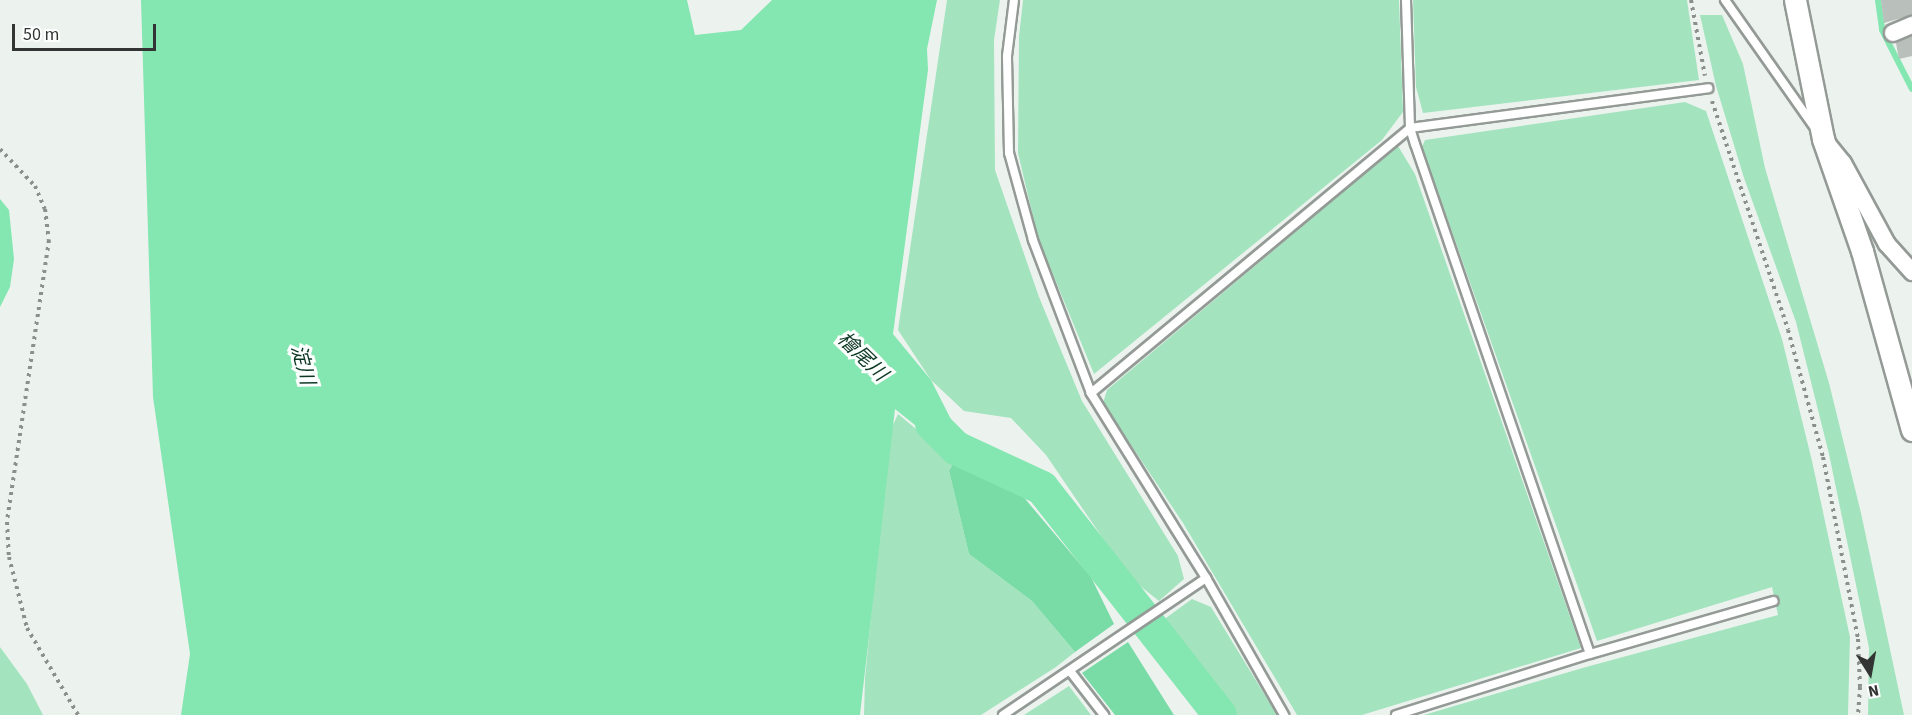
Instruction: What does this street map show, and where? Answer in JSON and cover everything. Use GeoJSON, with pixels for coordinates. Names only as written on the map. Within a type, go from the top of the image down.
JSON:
{"type":"FeatureCollection","features":[{"type":"Feature","properties":{"kind":"street"},"geometry":{"type":"LineString","coordinates":[[1795,0],[1823,139],[1862,251],[1912,430]]}},
{"type":"Feature","properties":{"kind":"street"},"geometry":{"type":"LineString","coordinates":[[1893,33],[1912,25]]}},
{"type":"Feature","properties":{"kind":"street"},"geometry":{"type":"LineString","coordinates":[[1823,139],[1844,163],[1887,244],[1912,272]]}},
{"type":"Feature","properties":{"kind":"lane"},"geometry":{"type":"LineString","coordinates":[[1014,0],[1007,56],[1009,153],[1032,240],[1091,393],[1206,578],[1284,715]]}},
{"type":"Feature","properties":{"kind":"lane"},"geometry":{"type":"LineString","coordinates":[[1406,0],[1410,128],[1590,654]]}},
{"type":"Feature","properties":{"kind":"lane"},"geometry":{"type":"LineString","coordinates":[[1725,0],[1823,139]]}},
{"type":"Feature","properties":{"kind":"lane"},"geometry":{"type":"LineString","coordinates":[[1091,393],[1410,128],[1708,88]]}},
{"type":"Feature","properties":{"kind":"lane"},"geometry":{"type":"LineString","coordinates":[[1003,715],[1189,592],[1206,578]]}},
{"type":"Feature","properties":{"kind":"lane"},"geometry":{"type":"LineString","coordinates":[[1396,715],[1590,654],[1774,601]]}},
{"type":"Feature","properties":{"kind":"lane"},"geometry":{"type":"LineString","coordinates":[[1070,671],[1104,715]]}},
{"type":"Feature","properties":{"kind":"path"},"geometry":{"type":"LineString","coordinates":[[1691,0],[1708,88],[1788,330],[1823,457],[1858,639],[1860,687],[1858,715]]}},
{"type":"Feature","properties":{"kind":"path"},"geometry":{"type":"LineString","coordinates":[[0,149],[35,186],[45,209],[49,240],[7,522],[9,557],[27,628],[78,715]]}},
{"type":"Feature","properties":{"kind":"shaded area"},"geometry":{"type":"Polygon","coordinates":[[[947,0],[1000,0],[994,40],[995,170],[1039,297],[1082,401],[1178,556],[1184,579],[1159,601],[1130,578],[1046,455],[1011,418],[964,411],[931,380],[898,330],[947,0]]]}},
{"type":"Feature","properties":{"kind":"shaded area"},"geometry":{"type":"Polygon","coordinates":[[[1023,0],[1399,0],[1403,112],[1382,140],[1094,374],[1038,238],[1018,153],[1019,37],[1023,0]]]}},
{"type":"Feature","properties":{"kind":"shaded area"},"geometry":{"type":"Polygon","coordinates":[[[1413,0],[1687,0],[1699,80],[1423,113],[1416,87],[1413,0]]]}},
{"type":"Feature","properties":{"kind":"shaded area"},"geometry":{"type":"Polygon","coordinates":[[[1700,15],[1722,15],[1743,64],[1765,168],[1829,383],[1861,513],[1904,715],[1868,715],[1869,648],[1829,454],[1796,322],[1744,178],[1716,86],[1700,15]]]}},
{"type":"Feature","properties":{"kind":"shaded area"},"geometry":{"type":"Polygon","coordinates":[[[1685,102],[1706,111],[1782,339],[1812,461],[1850,637],[1848,715],[1424,715],[1586,667],[1778,615],[1772,587],[1597,641],[1422,147],[1425,140],[1685,102]]]}},
{"type":"Feature","properties":{"kind":"shaded area"},"geometry":{"type":"Polygon","coordinates":[[[1398,146],[1415,174],[1581,648],[1362,715],[1297,715],[1183,523],[1103,403],[1107,390],[1398,146]]]}},
{"type":"Feature","properties":{"kind":"shaded area"},"geometry":{"type":"Polygon","coordinates":[[[898,414],[945,453],[956,458],[949,471],[969,554],[1032,601],[1075,652],[1056,667],[981,715],[864,715],[865,678],[889,434],[898,414]]]}},
{"type":"Feature","properties":{"kind":"shaded area"},"geometry":{"type":"Polygon","coordinates":[[[956,458],[1021,494],[1091,577],[1114,624],[1075,652],[1032,601],[969,554],[949,471],[956,458]]]}},
{"type":"Feature","properties":{"kind":"shaded area"},"geometry":{"type":"Polygon","coordinates":[[[1192,599],[1211,607],[1277,715],[1230,715],[1159,623],[1192,599]]]}},
{"type":"Feature","properties":{"kind":"shaded area"},"geometry":{"type":"Polygon","coordinates":[[[1128,642],[1174,715],[1115,715],[1082,673],[1128,642]]]}},
{"type":"Feature","properties":{"kind":"shaded area"},"geometry":{"type":"Polygon","coordinates":[[[0,647],[27,684],[43,715],[0,715],[0,647]]]}},
{"type":"Feature","properties":{"kind":"shaded area"},"geometry":{"type":"Polygon","coordinates":[[[1069,686],[1091,715],[1024,715],[1069,686]]]}},
{"type":"Feature","properties":{"kind":"water","name":"淀川"},"geometry":{"type":"Polygon","coordinates":[[[141,0],[687,0],[695,35],[741,30],[772,0],[937,0],[927,49],[928,70],[893,334],[931,380],[968,453],[970,465],[956,458],[895,409],[860,715],[181,715],[190,654],[153,397],[141,0]]]}},
{"type":"Feature","properties":{"kind":"water"},"geometry":{"type":"Polygon","coordinates":[[[0,199],[9,210],[14,259],[10,287],[0,307],[0,199]]]}},
{"type":"Feature","properties":{"kind":"building"},"geometry":{"type":"Polygon","coordinates":[[[1881,0],[1912,0],[1912,15],[1884,23],[1881,0]]]}},
{"type":"Feature","properties":{"kind":"building"},"geometry":{"type":"Polygon","coordinates":[[[1912,36],[1912,56],[1899,59],[1896,43],[1912,36]]]}},
{"type":"Feature","properties":{"kind":"waterway"},"geometry":{"type":"LineString","coordinates":[[1878,0],[1882,30],[1912,89]]}},
{"type":"Feature","properties":{"kind":"waterway","name":"檜尾川"},"geometry":{"type":"LineString","coordinates":[[932,424],[956,448],[1042,488],[1220,715]]}}]}
